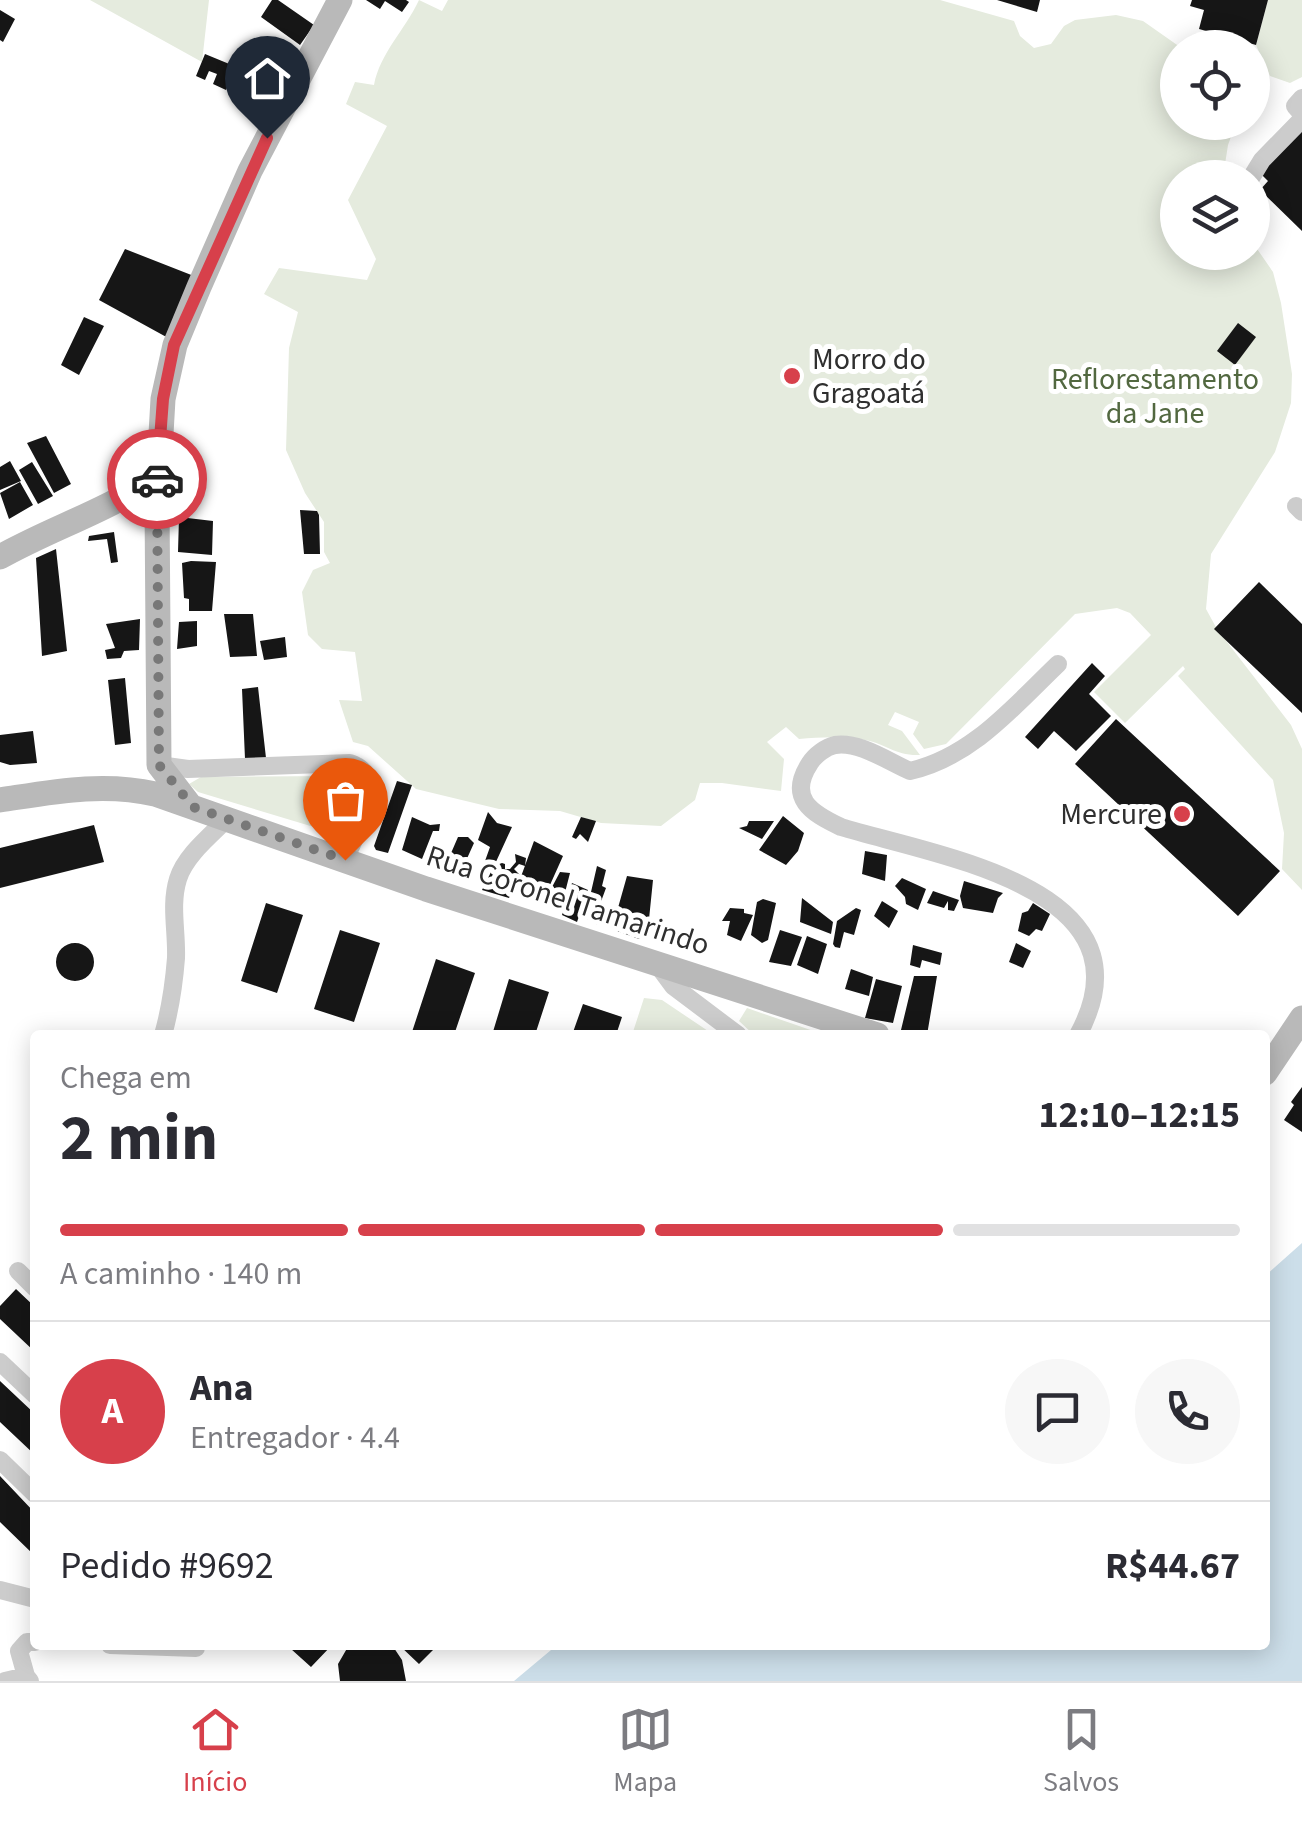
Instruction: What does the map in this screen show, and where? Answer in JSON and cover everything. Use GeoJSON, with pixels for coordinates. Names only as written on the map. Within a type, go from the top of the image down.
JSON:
{"type":"FeatureCollection","features":[{"type":"Feature","properties":{"kind":"street"},"geometry":{"type":"LineString","coordinates":[[193,807],[159,765],[150,490],[163,399],[174,345],[250,171],[340,0]]}},
{"type":"Feature","properties":{"kind":"street"},"geometry":{"type":"LineString","coordinates":[[1262,160],[1296,106]]}},
{"type":"Feature","properties":{"kind":"street"},"geometry":{"type":"LineString","coordinates":[[0,556],[42,533],[150,490]]}},
{"type":"Feature","properties":{"kind":"street"},"geometry":{"type":"LineString","coordinates":[[1058,664],[952,758],[910,771],[852,746],[837,745],[812,759],[799,792],[807,806],[823,819],[1022,884],[1062,908],[1082,929],[1093,954],[1096,990],[1080,1030]]}},
{"type":"Feature","properties":{"kind":"street"},"geometry":{"type":"LineString","coordinates":[[159,765],[188,770],[350,763],[368,772],[372,782],[345,860]]}},
{"type":"Feature","properties":{"kind":"street"},"geometry":{"type":"LineString","coordinates":[[0,800],[95,786],[125,787],[148,778],[159,765]]}},
{"type":"Feature","properties":{"kind":"street","name":"Rua Coronel Tamarindo"},"geometry":{"type":"LineString","coordinates":[[125,787],[862,1030]]}},
{"type":"Feature","properties":{"kind":"street"},"geometry":{"type":"LineString","coordinates":[[164,1030],[176,957],[173,903],[178,877],[227,819]]}},
{"type":"Feature","properties":{"kind":"street"},"geometry":{"type":"LineString","coordinates":[[656,963],[673,986],[731,1030]]}},
{"type":"Feature","properties":{"kind":"street"},"geometry":{"type":"LineString","coordinates":[[1270,1066],[1302,1018]]}},
{"type":"Feature","properties":{"kind":"street"},"geometry":{"type":"LineString","coordinates":[[18,1272],[30,1283]]}},
{"type":"Feature","properties":{"kind":"street"},"geometry":{"type":"LineString","coordinates":[[0,1362],[30,1390]]}},
{"type":"Feature","properties":{"kind":"street"},"geometry":{"type":"LineString","coordinates":[[0,1460],[30,1489]]}},
{"type":"Feature","properties":{"kind":"street"},"geometry":{"type":"LineString","coordinates":[[0,1590],[30,1598]]}},
{"type":"Feature","properties":{"kind":"street"},"geometry":{"type":"LineString","coordinates":[[6,1681],[28,1679],[20,1651],[30,1642]]}},
{"type":"Feature","properties":{"kind":"green space"},"geometry":{"type":"Polygon","coordinates":[[[90,0],[209,0],[202,62],[90,0]]]}},
{"type":"Feature","properties":{"kind":"green space","name":"Reflorestamento da Jane"},"geometry":{"type":"Polygon","coordinates":[[[419,0],[442,11],[448,0],[940,0],[1014,21],[1020,36],[1034,48],[1051,44],[1064,26],[1075,20],[1116,15],[1143,21],[1160,33],[1160,140],[1230,140],[1226,160],[1160,160],[1160,270],[1270,268],[1281,303],[1292,374],[1291,403],[1275,452],[1211,554],[1206,609],[1291,725],[1302,749],[1302,890],[1282,869],[1284,833],[1273,780],[1178,676],[1185,669],[1183,666],[1125,723],[1094,692],[1151,635],[1130,613],[1117,608],[1075,614],[946,744],[924,749],[913,734],[919,722],[895,712],[888,725],[902,731],[920,755],[857,739],[799,739],[786,727],[767,742],[784,759],[781,791],[700,783],[695,800],[661,826],[601,823],[560,811],[499,809],[416,789],[368,746],[353,742],[339,700],[362,701],[355,652],[322,649],[308,635],[302,592],[313,570],[330,563],[324,552],[324,522],[305,493],[286,450],[289,348],[298,312],[264,294],[279,268],[367,280],[376,259],[348,200],[387,126],[346,104],[355,82],[374,85],[382,62],[419,0]]]}},
{"type":"Feature","properties":{"kind":"green space"},"geometry":{"type":"Polygon","coordinates":[[[1268,0],[1302,0],[1302,77],[1290,83],[1270,76],[1270,30],[1260,30],[1268,0]]]}},
{"type":"Feature","properties":{"kind":"green space"},"geometry":{"type":"Polygon","coordinates":[[[339,776],[352,780],[358,790],[346,830],[337,834],[198,792],[189,784],[201,777],[339,776]]]}},
{"type":"Feature","properties":{"kind":"green space"},"geometry":{"type":"Polygon","coordinates":[[[644,998],[662,1000],[707,1030],[634,1030],[644,998]]]}},
{"type":"Feature","properties":{"kind":"green space"},"geometry":{"type":"Polygon","coordinates":[[[747,1008],[811,1030],[749,1030],[739,1021],[747,1008]]]}},
{"type":"Feature","properties":{"kind":"water"},"geometry":{"type":"Polygon","coordinates":[[[1302,1243],[1302,1681],[514,1681],[551,1650],[1270,1650],[1270,1272],[1302,1243]]]}},
{"type":"Feature","properties":{"kind":"building"},"geometry":{"type":"Polygon","coordinates":[[[272,0],[278,0],[314,25],[300,45],[261,17],[272,0]]]}},
{"type":"Feature","properties":{"kind":"building"},"geometry":{"type":"Polygon","coordinates":[[[366,0],[409,2],[402,12],[385,1],[380,9],[366,0]]]}},
{"type":"Feature","properties":{"kind":"building"},"geometry":{"type":"Polygon","coordinates":[[[997,0],[1040,0],[1037,12],[997,0]]]}},
{"type":"Feature","properties":{"kind":"building"},"geometry":{"type":"Polygon","coordinates":[[[1192,0],[1268,0],[1260,30],[1199,29],[1204,10],[1190,6],[1192,0]]]}},
{"type":"Feature","properties":{"kind":"building"},"geometry":{"type":"Polygon","coordinates":[[[0,10],[15,19],[3,42],[0,40],[0,10]]]}},
{"type":"Feature","properties":{"kind":"building"},"geometry":{"type":"Polygon","coordinates":[[[205,54],[280,85],[270,109],[256,103],[261,91],[255,89],[250,100],[237,94],[243,80],[232,75],[226,90],[213,84],[217,74],[209,71],[205,80],[196,76],[205,54]]]}},
{"type":"Feature","properties":{"kind":"building"},"geometry":{"type":"Polygon","coordinates":[[[1302,123],[1302,231],[1270,200],[1270,163],[1302,123]]]}},
{"type":"Feature","properties":{"kind":"building"},"geometry":{"type":"Polygon","coordinates":[[[125,249],[199,278],[170,339],[99,300],[125,249]]]}},
{"type":"Feature","properties":{"kind":"building"},"geometry":{"type":"Polygon","coordinates":[[[84,317],[104,326],[79,375],[61,365],[84,317]]]}},
{"type":"Feature","properties":{"kind":"building"},"geometry":{"type":"Polygon","coordinates":[[[1238,323],[1256,337],[1235,365],[1217,351],[1238,323]]]}},
{"type":"Feature","properties":{"kind":"building"},"geometry":{"type":"Polygon","coordinates":[[[46,436],[71,484],[54,493],[27,443],[46,436]]]}},
{"type":"Feature","properties":{"kind":"building"},"geometry":{"type":"Polygon","coordinates":[[[10,461],[21,481],[0,490],[0,467],[10,461]]]}},
{"type":"Feature","properties":{"kind":"building"},"geometry":{"type":"Polygon","coordinates":[[[32,462],[53,496],[38,504],[19,470],[32,462]]]}},
{"type":"Feature","properties":{"kind":"building"},"geometry":{"type":"Polygon","coordinates":[[[20,482],[33,505],[9,519],[0,493],[20,482]]]}},
{"type":"Feature","properties":{"kind":"building"},"geometry":{"type":"Polygon","coordinates":[[[300,510],[317,511],[319,515],[320,554],[304,554],[300,510]]]}},
{"type":"Feature","properties":{"kind":"building"},"geometry":{"type":"Polygon","coordinates":[[[179,517],[213,521],[212,555],[178,552],[179,517]]]}},
{"type":"Feature","properties":{"kind":"building"},"geometry":{"type":"Polygon","coordinates":[[[114,532],[118,562],[111,563],[107,539],[88,541],[89,536],[114,532]]]}},
{"type":"Feature","properties":{"kind":"building"},"geometry":{"type":"Polygon","coordinates":[[[56,549],[67,651],[42,656],[36,558],[56,549]]]}},
{"type":"Feature","properties":{"kind":"building"},"geometry":{"type":"Polygon","coordinates":[[[216,562],[212,611],[189,611],[189,599],[184,598],[182,563],[216,562]]]}},
{"type":"Feature","properties":{"kind":"building"},"geometry":{"type":"Polygon","coordinates":[[[1259,582],[1302,624],[1302,713],[1214,629],[1259,582]]]}},
{"type":"Feature","properties":{"kind":"building"},"geometry":{"type":"Polygon","coordinates":[[[224,614],[253,614],[257,656],[230,657],[224,614]]]}},
{"type":"Feature","properties":{"kind":"building"},"geometry":{"type":"Polygon","coordinates":[[[140,619],[139,650],[124,651],[121,658],[107,659],[105,650],[115,648],[106,624],[140,619]]]}},
{"type":"Feature","properties":{"kind":"building"},"geometry":{"type":"Polygon","coordinates":[[[197,621],[197,646],[177,649],[179,622],[197,621]]]}},
{"type":"Feature","properties":{"kind":"building"},"geometry":{"type":"Polygon","coordinates":[[[285,637],[287,657],[264,660],[260,641],[285,637]]]}},
{"type":"Feature","properties":{"kind":"building"},"geometry":{"type":"Polygon","coordinates":[[[1092,663],[1105,676],[1089,694],[1111,716],[1076,751],[1054,731],[1038,749],[1025,737],[1092,663]]]}},
{"type":"Feature","properties":{"kind":"building"},"geometry":{"type":"Polygon","coordinates":[[[125,678],[131,743],[115,745],[108,680],[125,678]]]}},
{"type":"Feature","properties":{"kind":"building"},"geometry":{"type":"Polygon","coordinates":[[[258,687],[266,758],[245,759],[242,689],[258,687]]]}},
{"type":"Feature","properties":{"kind":"building"},"geometry":{"type":"Polygon","coordinates":[[[1116,719],[1280,871],[1238,916],[1075,764],[1116,719]]]}},
{"type":"Feature","properties":{"kind":"building"},"geometry":{"type":"Polygon","coordinates":[[[33,731],[37,763],[0,762],[0,735],[33,731]]]}},
{"type":"Feature","properties":{"kind":"building"},"geometry":{"type":"Polygon","coordinates":[[[397,781],[412,785],[388,853],[374,846],[397,781]]]}},
{"type":"Feature","properties":{"kind":"building"},"geometry":{"type":"Polygon","coordinates":[[[488,812],[497,823],[512,827],[495,864],[485,861],[490,847],[478,840],[488,812]]]}},
{"type":"Feature","properties":{"kind":"building"},"geometry":{"type":"Polygon","coordinates":[[[783,816],[804,833],[798,851],[786,865],[759,850],[783,816]]]}},
{"type":"Feature","properties":{"kind":"building"},"geometry":{"type":"Polygon","coordinates":[[[412,817],[430,825],[440,824],[439,831],[433,831],[422,859],[402,850],[412,817]]]}},
{"type":"Feature","properties":{"kind":"building"},"geometry":{"type":"Polygon","coordinates":[[[581,817],[596,821],[588,842],[580,834],[576,839],[572,837],[581,817]]]}},
{"type":"Feature","properties":{"kind":"building"},"geometry":{"type":"Polygon","coordinates":[[[749,821],[774,821],[762,839],[739,828],[749,821]]]}},
{"type":"Feature","properties":{"kind":"building"},"geometry":{"type":"Polygon","coordinates":[[[94,825],[104,862],[0,888],[0,848],[94,825]]]}},
{"type":"Feature","properties":{"kind":"building"},"geometry":{"type":"Polygon","coordinates":[[[458,837],[468,837],[474,843],[460,874],[445,867],[458,837]]]}},
{"type":"Feature","properties":{"kind":"building"},"geometry":{"type":"Polygon","coordinates":[[[534,841],[563,856],[541,905],[515,893],[534,841]]]}},
{"type":"Feature","properties":{"kind":"building"},"geometry":{"type":"Polygon","coordinates":[[[865,851],[887,855],[885,881],[862,874],[865,851]]]}},
{"type":"Feature","properties":{"kind":"building"},"geometry":{"type":"Polygon","coordinates":[[[515,854],[526,858],[525,866],[519,864],[514,869],[520,875],[509,898],[482,890],[494,866],[502,863],[510,869],[516,862],[515,854]]]}},
{"type":"Feature","properties":{"kind":"building"},"geometry":{"type":"Polygon","coordinates":[[[597,866],[606,870],[602,886],[606,888],[599,907],[592,906],[596,913],[601,911],[605,920],[597,925],[594,917],[587,920],[582,913],[588,905],[597,866]]]}},
{"type":"Feature","properties":{"kind":"building"},"geometry":{"type":"Polygon","coordinates":[[[560,872],[570,873],[560,912],[543,904],[560,872]]]}},
{"type":"Feature","properties":{"kind":"building"},"geometry":{"type":"Polygon","coordinates":[[[627,876],[653,880],[648,929],[639,939],[612,929],[627,876]]]}},
{"type":"Feature","properties":{"kind":"building"},"geometry":{"type":"Polygon","coordinates":[[[902,878],[926,889],[918,910],[906,904],[895,886],[902,878]]]}},
{"type":"Feature","properties":{"kind":"building"},"geometry":{"type":"Polygon","coordinates":[[[964,881],[1003,893],[993,913],[963,908],[960,896],[964,881]]]}},
{"type":"Feature","properties":{"kind":"building"},"geometry":{"type":"Polygon","coordinates":[[[572,883],[588,890],[577,922],[562,915],[572,883]]]}},
{"type":"Feature","properties":{"kind":"building"},"geometry":{"type":"Polygon","coordinates":[[[933,891],[959,900],[954,911],[948,910],[948,901],[944,908],[927,903],[933,891]]]}},
{"type":"Feature","properties":{"kind":"building"},"geometry":{"type":"Polygon","coordinates":[[[802,898],[833,922],[831,934],[800,922],[802,898]]]}},
{"type":"Feature","properties":{"kind":"building"},"geometry":{"type":"Polygon","coordinates":[[[763,899],[776,903],[768,940],[762,943],[751,935],[757,902],[763,899]]]}},
{"type":"Feature","properties":{"kind":"building"},"geometry":{"type":"Polygon","coordinates":[[[882,901],[898,911],[889,928],[874,916],[882,901]]]}},
{"type":"Feature","properties":{"kind":"building"},"geometry":{"type":"Polygon","coordinates":[[[266,903],[303,915],[277,993],[241,981],[266,903]]]}},
{"type":"Feature","properties":{"kind":"building"},"geometry":{"type":"Polygon","coordinates":[[[1033,903],[1050,914],[1042,931],[1036,929],[1029,936],[1018,931],[1022,913],[1033,903]]]}},
{"type":"Feature","properties":{"kind":"building"},"geometry":{"type":"Polygon","coordinates":[[[730,908],[744,909],[744,913],[753,915],[741,941],[727,935],[730,921],[722,921],[730,908]]]}},
{"type":"Feature","properties":{"kind":"building"},"geometry":{"type":"Polygon","coordinates":[[[856,908],[861,910],[854,935],[844,932],[840,948],[835,947],[837,921],[856,908]]]}},
{"type":"Feature","properties":{"kind":"building"},"geometry":{"type":"Polygon","coordinates":[[[340,930],[380,943],[354,1022],[314,1009],[340,930]]]}},
{"type":"Feature","properties":{"kind":"building"},"geometry":{"type":"Polygon","coordinates":[[[780,930],[802,937],[791,966],[769,962],[780,930]]]}},
{"type":"Feature","properties":{"kind":"building"},"geometry":{"type":"Polygon","coordinates":[[[807,936],[827,944],[818,974],[797,965],[807,936]]]}},
{"type":"Feature","properties":{"kind":"building"},"geometry":{"type":"Polygon","coordinates":[[[75,943],[89,948],[94,962],[89,976],[75,981],[61,976],[56,962],[61,948],[75,943]]]}},
{"type":"Feature","properties":{"kind":"building"},"geometry":{"type":"Polygon","coordinates":[[[1016,943],[1031,951],[1023,968],[1009,962],[1016,943]]]}},
{"type":"Feature","properties":{"kind":"building"},"geometry":{"type":"Polygon","coordinates":[[[913,945],[942,953],[940,965],[922,960],[920,968],[910,965],[913,945]]]}},
{"type":"Feature","properties":{"kind":"building"},"geometry":{"type":"Polygon","coordinates":[[[436,959],[475,973],[456,1030],[413,1030],[436,959]]]}},
{"type":"Feature","properties":{"kind":"building"},"geometry":{"type":"Polygon","coordinates":[[[851,969],[873,977],[869,996],[845,989],[851,969]]]}},
{"type":"Feature","properties":{"kind":"building"},"geometry":{"type":"Polygon","coordinates":[[[914,976],[937,976],[928,1030],[901,1030],[914,976]]]}},
{"type":"Feature","properties":{"kind":"building"},"geometry":{"type":"Polygon","coordinates":[[[509,979],[549,992],[537,1030],[494,1030],[509,979]]]}},
{"type":"Feature","properties":{"kind":"building"},"geometry":{"type":"Polygon","coordinates":[[[876,979],[902,986],[893,1023],[865,1018],[876,979]]]}},
{"type":"Feature","properties":{"kind":"building"},"geometry":{"type":"Polygon","coordinates":[[[583,1004],[622,1017],[618,1030],[574,1030],[583,1004]]]}},
{"type":"Feature","properties":{"kind":"building"},"geometry":{"type":"Polygon","coordinates":[[[1302,1087],[1302,1132],[1284,1120],[1302,1087]]]}},
{"type":"Feature","properties":{"kind":"building"},"geometry":{"type":"Polygon","coordinates":[[[16,1289],[30,1302],[30,1347],[0,1319],[0,1306],[16,1289]]]}},
{"type":"Feature","properties":{"kind":"building"},"geometry":{"type":"Polygon","coordinates":[[[0,1381],[30,1409],[30,1450],[0,1422],[0,1381]]]}},
{"type":"Feature","properties":{"kind":"building"},"geometry":{"type":"Polygon","coordinates":[[[0,1476],[30,1508],[30,1551],[0,1522],[0,1476]]]}},
{"type":"Feature","properties":{"kind":"building"},"geometry":{"type":"Polygon","coordinates":[[[292,1650],[327,1650],[311,1667],[292,1650]]]}},
{"type":"Feature","properties":{"kind":"building"},"geometry":{"type":"Polygon","coordinates":[[[346,1650],[395,1650],[402,1660],[406,1681],[340,1681],[338,1664],[346,1650]]]}},
{"type":"Feature","properties":{"kind":"building"},"geometry":{"type":"Polygon","coordinates":[[[404,1650],[433,1650],[419,1664],[404,1650]]]}},
{"type":"Feature","properties":{"kind":"way so far"},"geometry":{"type":"LineString","coordinates":[[157,479],[159,765],[193,807],[345,860]]}},
{"type":"Feature","properties":{"kind":"place","name":"Morro do Gragoatá"},"geometry":{"type":"Point","coordinates":[792,376]}},
{"type":"Feature","properties":{"kind":"place","name":"Mercure"},"geometry":{"type":"Point","coordinates":[1182,814]}},
{"type":"Feature","properties":{"kind":"route"},"geometry":{"type":"LineString","coordinates":[[157,479],[163,399],[174,345],[267,138]]}}]}
